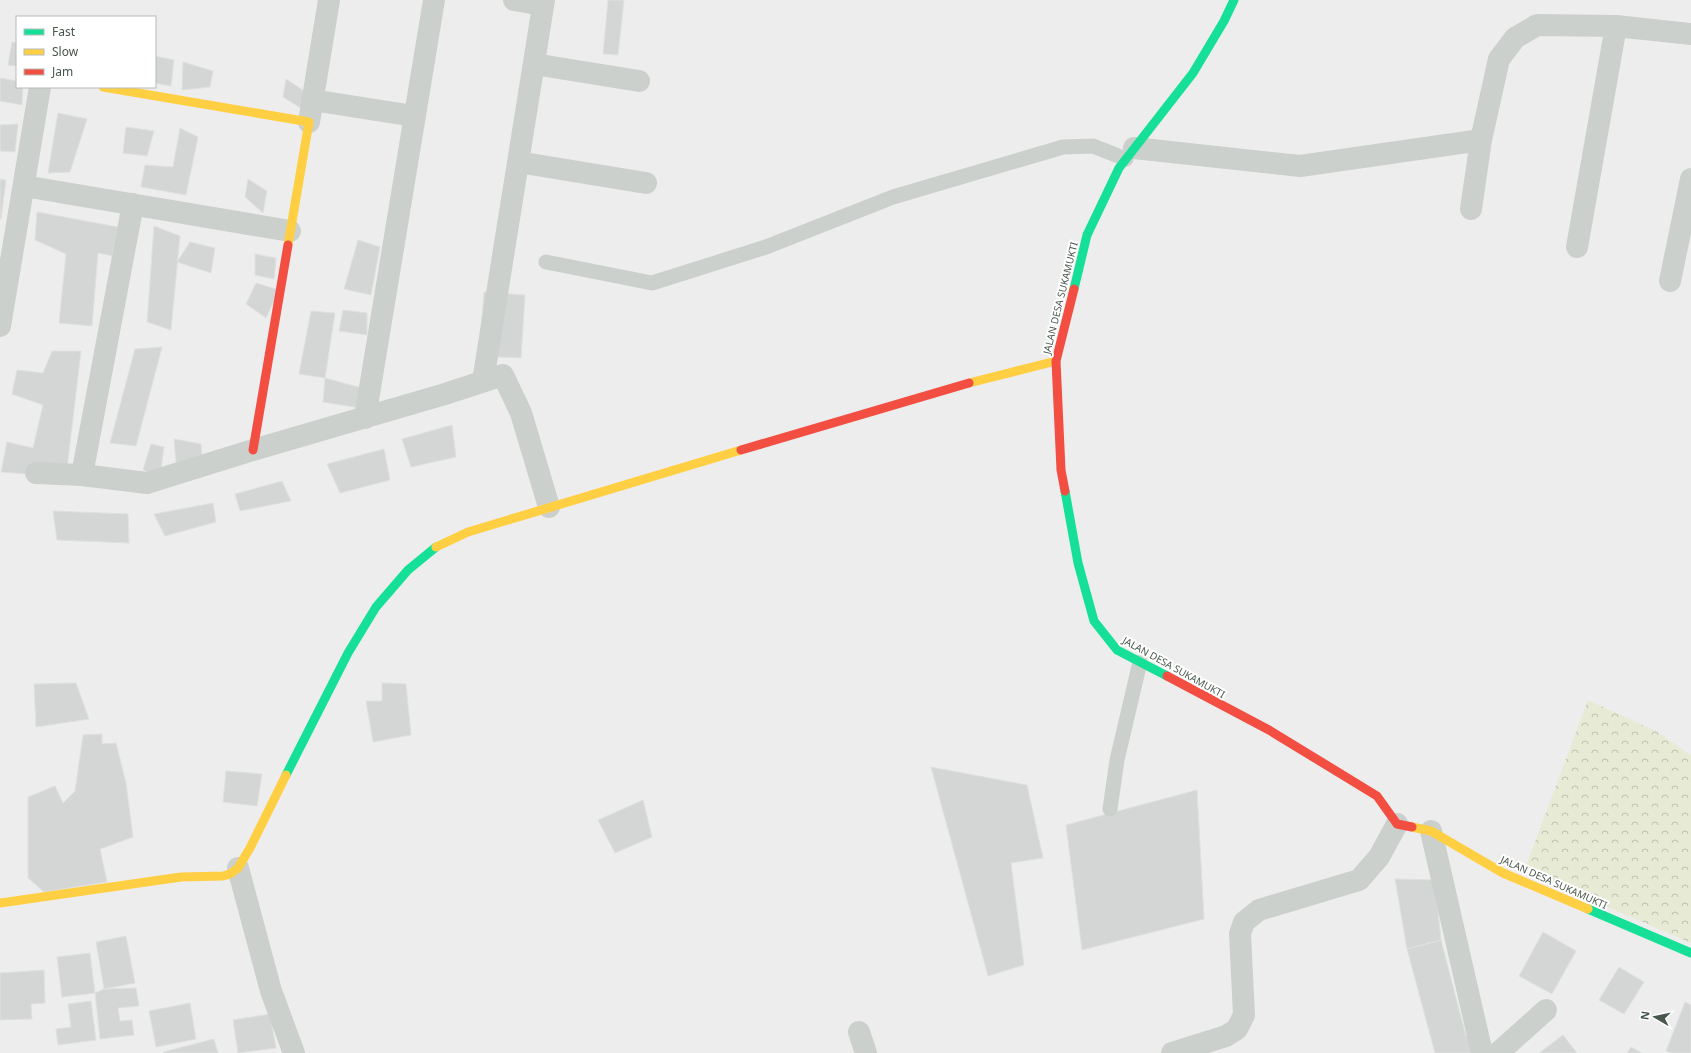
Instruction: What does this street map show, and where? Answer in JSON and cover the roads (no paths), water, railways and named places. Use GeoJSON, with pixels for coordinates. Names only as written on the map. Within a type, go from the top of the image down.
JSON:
{"type":"FeatureCollection","features":[{"type":"Feature","properties":{"kind":"street"},"geometry":{"type":"LineString","coordinates":[[365,418],[434,0]]}},
{"type":"Feature","properties":{"kind":"street"},"geometry":{"type":"LineString","coordinates":[[483,381],[544,2],[514,0]]}},
{"type":"Feature","properties":{"kind":"street","name":"JALAN DESA SUKAMUKTI"},"geometry":{"type":"LineString","coordinates":[[1234,0],[1224,21],[1193,73],[1119,168],[1087,235],[1056,361],[1061,470],[1078,562],[1094,620],[1117,650],[1269,730],[1377,796],[1397,824],[1432,831],[1503,873],[1691,953]]}},
{"type":"Feature","properties":{"kind":"street"},"geometry":{"type":"LineString","coordinates":[[253,450],[309,122],[323,1]]}},
{"type":"Feature","properties":{"kind":"street"},"geometry":{"type":"LineString","coordinates":[[1471,209],[1481,140],[1500,59],[1515,38],[1537,25],[1616,26],[1691,34]]}},
{"type":"Feature","properties":{"kind":"street"},"geometry":{"type":"LineString","coordinates":[[1577,247],[1616,26]]}},
{"type":"Feature","properties":{"kind":"street"},"geometry":{"type":"LineString","coordinates":[[534,64],[639,81]]}},
{"type":"Feature","properties":{"kind":"street"},"geometry":{"type":"LineString","coordinates":[[0,326],[8,231],[24,186],[40,88]]}},
{"type":"Feature","properties":{"kind":"street"},"geometry":{"type":"LineString","coordinates":[[108,88],[309,122]]}},
{"type":"Feature","properties":{"kind":"street"},"geometry":{"type":"LineString","coordinates":[[312,100],[414,116]]}},
{"type":"Feature","properties":{"kind":"street"},"geometry":{"type":"LineString","coordinates":[[1130,154],[1300,166],[1481,140]]}},
{"type":"Feature","properties":{"kind":"street"},"geometry":{"type":"LineString","coordinates":[[518,162],[646,183]]}},
{"type":"Feature","properties":{"kind":"street"},"geometry":{"type":"LineString","coordinates":[[1670,281],[1691,179]]}},
{"type":"Feature","properties":{"kind":"street"},"geometry":{"type":"LineString","coordinates":[[24,186],[290,231]]}},
{"type":"Feature","properties":{"kind":"street"},"geometry":{"type":"LineString","coordinates":[[82,475],[133,204]]}},
{"type":"Feature","properties":{"kind":"street"},"geometry":{"type":"LineString","coordinates":[[0,903],[181,877],[223,876],[230,874],[238,868],[250,848],[348,653],[376,606],[408,570],[434,548],[468,532],[549,506],[984,379],[1056,361]]}},
{"type":"Feature","properties":{"kind":"street"},"geometry":{"type":"LineString","coordinates":[[36,473],[82,475],[147,483],[253,450],[365,418],[502,374],[521,413],[549,506]]}},
{"type":"Feature","properties":{"kind":"street"},"geometry":{"type":"LineString","coordinates":[[1172,1053],[1226,1036],[1237,1029],[1244,1015],[1240,934],[1244,922],[1259,910],[1359,880],[1379,857],[1397,824]]}},
{"type":"Feature","properties":{"kind":"street"},"geometry":{"type":"LineString","coordinates":[[1432,831],[1482,1053]]}},
{"type":"Feature","properties":{"kind":"street"},"geometry":{"type":"LineString","coordinates":[[238,868],[271,991],[294,1053]]}},
{"type":"Feature","properties":{"kind":"street"},"geometry":{"type":"LineString","coordinates":[[1498,1053],[1546,1010]]}},
{"type":"Feature","properties":{"kind":"street"},"geometry":{"type":"LineString","coordinates":[[859,1032],[866,1053]]}},
{"type":"Feature","properties":{"kind":"lane"},"geometry":{"type":"LineString","coordinates":[[546,262],[652,283],[766,248],[893,197],[1063,147],[1093,146],[1130,154]]}},
{"type":"Feature","properties":{"kind":"lane"},"geometry":{"type":"LineString","coordinates":[[1110,809],[1118,760],[1140,662]]}}]}
